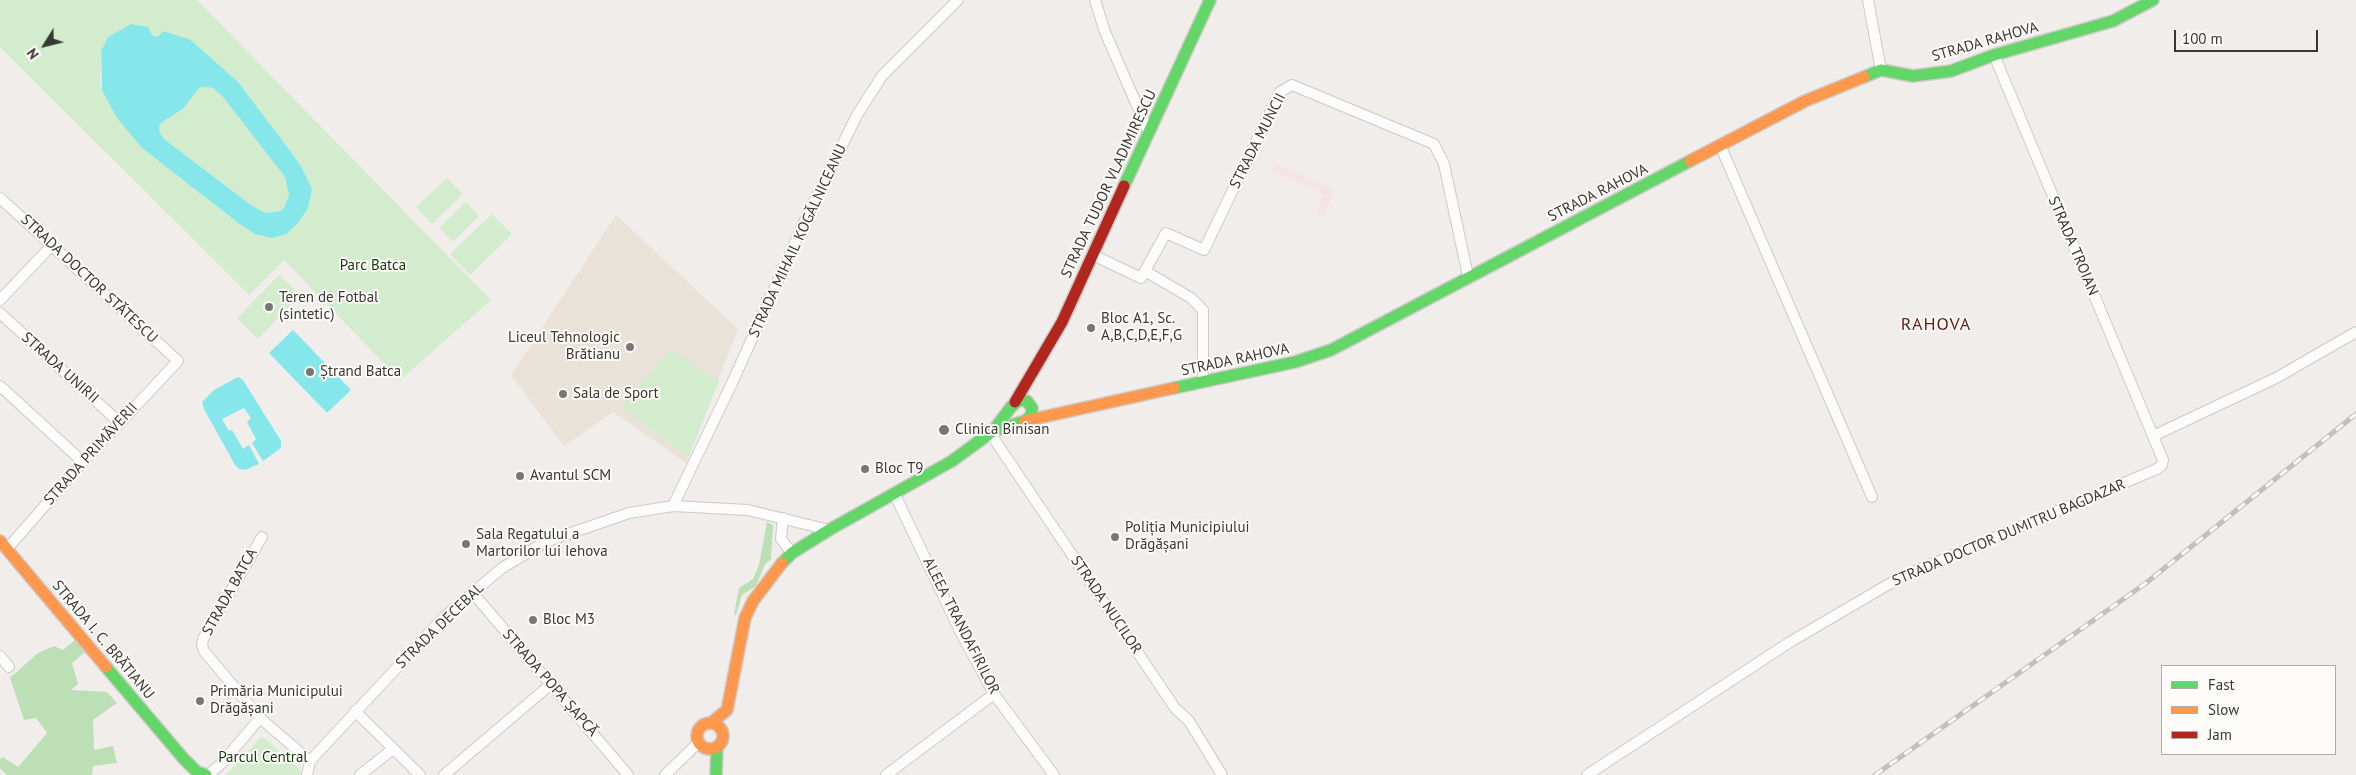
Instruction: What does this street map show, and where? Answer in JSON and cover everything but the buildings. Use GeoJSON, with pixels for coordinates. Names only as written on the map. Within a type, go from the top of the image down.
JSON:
{"type":"FeatureCollection","features":[{"type":"Feature","properties":{"kind":"main road","name":"STRADA TUDOR VLADIMIRESCU"},"geometry":{"type":"LineString","coordinates":[[716,775],[717,747],[722,741],[746,618],[765,582],[792,553],[952,461],[991,432],[1013,405],[1031,378],[1062,322],[1210,0]]}},
{"type":"Feature","properties":{"kind":"main road","name":"STRADA RAHOVA"},"geometry":{"type":"LineString","coordinates":[[1023,421],[1295,362],[1331,350],[1468,276],[1805,101],[1881,70],[1913,76],[1951,71],[1994,55],[2113,21],[2153,0]]}},
{"type":"Feature","properties":{"kind":"main road","name":"STRADA TUDOR VLADIMIRESCU"},"geometry":{"type":"LineString","coordinates":[[1031,378],[1031,406]]}},
{"type":"Feature","properties":{"kind":"main road"},"geometry":{"type":"LineString","coordinates":[[1031,406],[1031,416],[1023,421],[1012,415],[1013,405],[1023,400],[1031,406],[1053,415]]}},
{"type":"Feature","properties":{"kind":"main road","name":"STRADA TUDOR VLADIMIRESCU"},"geometry":{"type":"LineString","coordinates":[[991,432],[1023,421]]}},
{"type":"Feature","properties":{"kind":"main road","name":"STRADA I. C. BRĂTIANU"},"geometry":{"type":"LineString","coordinates":[[3,545],[198,774]]}},
{"type":"Feature","properties":{"kind":"main road"},"geometry":{"type":"LineString","coordinates":[[711,724],[727,710]]}},
{"type":"Feature","properties":{"kind":"main road"},"geometry":{"type":"LineString","coordinates":[[717,747],[705,748],[699,742],[699,730],[704,725],[711,724],[718,726],[723,733]]}},
{"type":"Feature","properties":{"kind":"street","name":"STRADA MIHAIL KOGĂLNICEANU"},"geometry":{"type":"LineString","coordinates":[[674,506],[733,382],[805,220],[857,115],[882,76],[958,0]]}},
{"type":"Feature","properties":{"kind":"street"},"geometry":{"type":"LineString","coordinates":[[1096,0],[1105,32],[1148,133]]}},
{"type":"Feature","properties":{"kind":"street"},"geometry":{"type":"LineString","coordinates":[[1868,0],[1881,70]]}},
{"type":"Feature","properties":{"kind":"street","name":"STRADA TROIAN"},"geometry":{"type":"LineString","coordinates":[[1994,55],[2153,436]]}},
{"type":"Feature","properties":{"kind":"street","name":"STRADA MUNCII"},"geometry":{"type":"LineString","coordinates":[[1145,271],[1166,233],[1204,250],[1280,92],[1292,85],[1434,144],[1444,164],[1468,276]]}},
{"type":"Feature","properties":{"kind":"street"},"geometry":{"type":"LineString","coordinates":[[1720,145],[1872,497]]}},
{"type":"Feature","properties":{"kind":"street","name":"STRADA DOCTOR STĂTESCU"},"geometry":{"type":"LineString","coordinates":[[0,198],[178,361]]}},
{"type":"Feature","properties":{"kind":"street"},"geometry":{"type":"LineString","coordinates":[[0,300],[52,245]]}},
{"type":"Feature","properties":{"kind":"street"},"geometry":{"type":"LineString","coordinates":[[1093,255],[1141,278],[1145,271],[1191,298],[1203,310],[1203,382]]}},
{"type":"Feature","properties":{"kind":"street","name":"STRADA UNIRII"},"geometry":{"type":"LineString","coordinates":[[0,313],[120,423]]}},
{"type":"Feature","properties":{"kind":"street"},"geometry":{"type":"LineString","coordinates":[[2153,436],[2276,378],[2356,332]]}},
{"type":"Feature","properties":{"kind":"street","name":"STRADA PRIMĂVERII"},"geometry":{"type":"LineString","coordinates":[[3,545],[178,361]]}},
{"type":"Feature","properties":{"kind":"street"},"geometry":{"type":"LineString","coordinates":[[0,386],[83,462]]}},
{"type":"Feature","properties":{"kind":"street","name":"STRADA NUCILOR"},"geometry":{"type":"LineString","coordinates":[[991,432],[1175,708],[1189,721],[1222,775]]}},
{"type":"Feature","properties":{"kind":"street","name":"STRADA DOCTOR DUMITRU BAGDAZAR"},"geometry":{"type":"LineString","coordinates":[[1587,775],[1790,642],[1901,577],[2157,469],[2162,465],[2163,460],[2153,436]]}},
{"type":"Feature","properties":{"kind":"street","name":"ALEEA TRANDAFIRILOR"},"geometry":{"type":"LineString","coordinates":[[895,495],[961,633],[994,694],[1054,775]]}},
{"type":"Feature","properties":{"kind":"street","name":"STRADA DECEBAL"},"geometry":{"type":"LineString","coordinates":[[310,761],[444,617],[502,568],[545,542],[629,513],[674,506],[734,508],[829,530]]}},
{"type":"Feature","properties":{"kind":"street"},"geometry":{"type":"LineString","coordinates":[[783,518],[781,539],[792,553]]}},
{"type":"Feature","properties":{"kind":"street","name":"STRADA BATCA"},"geometry":{"type":"LineString","coordinates":[[260,718],[204,651],[202,646],[203,639],[262,536]]}},
{"type":"Feature","properties":{"kind":"street","name":"STRADA POPA ȘAPCĂ"},"geometry":{"type":"LineString","coordinates":[[472,592],[628,775]]}},
{"type":"Feature","properties":{"kind":"street"},"geometry":{"type":"LineString","coordinates":[[0,656],[9,667]]}},
{"type":"Feature","properties":{"kind":"street"},"geometry":{"type":"LineString","coordinates":[[444,775],[550,684]]}},
{"type":"Feature","properties":{"kind":"street"},"geometry":{"type":"LineString","coordinates":[[886,775],[994,694]]}},
{"type":"Feature","properties":{"kind":"street"},"geometry":{"type":"LineString","coordinates":[[355,711],[420,775]]}},
{"type":"Feature","properties":{"kind":"street"},"geometry":{"type":"LineString","coordinates":[[198,774],[222,763],[260,718],[310,761],[307,775]]}},
{"type":"Feature","properties":{"kind":"street"},"geometry":{"type":"LineString","coordinates":[[666,775],[699,742]]}},
{"type":"Feature","properties":{"kind":"street"},"geometry":{"type":"LineString","coordinates":[[360,775],[393,749]]}},
{"type":"Feature","properties":{"kind":"shaded area"},"geometry":{"type":"Polygon","coordinates":[[[1275,163],[1335,189],[1324,217],[1316,213],[1323,194],[1271,170],[1275,163]]]}},
{"type":"Feature","properties":{"kind":"shaded area","name":"Liceul Tehnologic Brătianu"},"geometry":{"type":"Polygon","coordinates":[[[616,215],[738,329],[686,463],[613,412],[564,446],[511,375],[616,215]]]}},
{"type":"Feature","properties":{"kind":"green space","name":"Parc Batca"},"geometry":{"type":"Polygon","coordinates":[[[0,0],[197,0],[491,300],[400,380],[284,260],[249,295],[0,47],[0,0]],[[164,31],[157,37],[149,32],[108,37],[101,51],[100,81],[102,90],[116,117],[142,148],[255,234],[292,228],[308,208],[301,166],[238,82],[191,40],[164,31]]]}},
{"type":"Feature","properties":{"kind":"green space"},"geometry":{"type":"Polygon","coordinates":[[[199,88],[213,88],[223,97],[285,177],[289,195],[284,208],[280,211],[265,213],[251,205],[164,139],[160,133],[159,127],[162,122],[183,109],[199,88]]]}},
{"type":"Feature","properties":{"kind":"green space"},"geometry":{"type":"Polygon","coordinates":[[[447,178],[463,194],[432,224],[416,207],[447,178]]]}},
{"type":"Feature","properties":{"kind":"green space"},"geometry":{"type":"Polygon","coordinates":[[[466,202],[479,216],[453,242],[439,228],[466,202]]]}},
{"type":"Feature","properties":{"kind":"green space"},"geometry":{"type":"Polygon","coordinates":[[[492,214],[512,234],[470,275],[450,254],[492,214]]]}},
{"type":"Feature","properties":{"kind":"green space","name":"Teren de Fotbal (sintetic)"},"geometry":{"type":"Polygon","coordinates":[[[279,275],[300,295],[258,339],[237,318],[279,275]]]}},
{"type":"Feature","properties":{"kind":"green space"},"geometry":{"type":"Polygon","coordinates":[[[671,348],[698,369],[719,381],[689,456],[621,407],[671,348]]]}},
{"type":"Feature","properties":{"kind":"green space"},"geometry":{"type":"Polygon","coordinates":[[[767,522],[773,525],[771,559],[765,564],[756,586],[742,595],[736,615],[734,614],[739,588],[753,579],[759,565],[767,522]]]}},
{"type":"Feature","properties":{"kind":"green space"},"geometry":{"type":"Polygon","coordinates":[[[75,640],[85,652],[72,663],[78,684],[71,690],[107,692],[117,703],[93,720],[94,750],[113,746],[117,763],[93,766],[92,775],[7,775],[0,768],[0,759],[3,757],[18,767],[47,733],[36,718],[24,720],[10,678],[38,653],[54,646],[63,650],[75,640]]]}},
{"type":"Feature","properties":{"kind":"green space","name":"Parcul Central"},"geometry":{"type":"Polygon","coordinates":[[[262,736],[301,770],[300,775],[226,775],[262,736]]]}},
{"type":"Feature","properties":{"kind":"water"},"geometry":{"type":"Polygon","coordinates":[[[131,24],[148,27],[152,35],[157,37],[164,31],[191,40],[238,82],[301,166],[312,189],[308,208],[298,223],[286,234],[272,238],[255,234],[142,148],[116,117],[102,90],[101,51],[108,37],[131,24]],[[199,88],[183,109],[162,122],[159,127],[160,133],[164,139],[251,205],[265,213],[280,211],[284,208],[289,195],[285,177],[223,97],[213,88],[199,88]]]}},
{"type":"Feature","properties":{"kind":"water","name":"Ștrand Batca"},"geometry":{"type":"Polygon","coordinates":[[[293,330],[351,390],[327,413],[269,353],[293,330]]]}},
{"type":"Feature","properties":{"kind":"water"},"geometry":{"type":"Polygon","coordinates":[[[238,377],[243,380],[281,441],[281,448],[263,461],[252,443],[256,439],[247,422],[251,418],[244,408],[222,419],[229,431],[232,430],[243,449],[249,445],[259,464],[245,470],[239,469],[235,465],[202,402],[214,390],[238,377]]]}},
{"type":"Feature","properties":{"kind":"railway"},"geometry":{"type":"LineString","coordinates":[[1875,775],[2146,583],[2356,414]]}},
{"type":"Feature","properties":{"kind":"traffic: fast"},"geometry":{"type":"LineString","coordinates":[[1124,186],[1210,0]]}},
{"type":"Feature","properties":{"kind":"traffic: fast"},"geometry":{"type":"LineString","coordinates":[[1864,77],[1881,70],[1913,76],[1951,71],[1994,55],[2113,21],[2153,0]]}},
{"type":"Feature","properties":{"kind":"traffic: fast"},"geometry":{"type":"LineString","coordinates":[[1174,388],[1295,362],[1331,350],[1690,161]]}},
{"type":"Feature","properties":{"kind":"traffic: fast"},"geometry":{"type":"LineString","coordinates":[[993,431],[1025,421],[1031,416],[1032,408],[1027,401],[1019,400],[1011,407]]}},
{"type":"Feature","properties":{"kind":"traffic: fast"},"geometry":{"type":"LineString","coordinates":[[782,563],[792,553],[829,530],[952,461],[993,431],[1011,407]]}},
{"type":"Feature","properties":{"kind":"traffic: fast"},"geometry":{"type":"LineString","coordinates":[[106,667],[183,758],[197,772],[206,775]]}},
{"type":"Feature","properties":{"kind":"traffic: fast"},"geometry":{"type":"LineString","coordinates":[[716,775],[717,747]]}},
{"type":"Feature","properties":{"kind":"traffic: slow"},"geometry":{"type":"LineString","coordinates":[[1690,161],[1805,101],[1864,77]]}},
{"type":"Feature","properties":{"kind":"traffic: slow"},"geometry":{"type":"LineString","coordinates":[[1025,421],[1174,388]]}},
{"type":"Feature","properties":{"kind":"traffic: slow"},"geometry":{"type":"LineString","coordinates":[[0,541],[106,667]]}},
{"type":"Feature","properties":{"kind":"traffic: slow"},"geometry":{"type":"LineString","coordinates":[[711,723],[727,710],[745,618],[753,601],[782,563]]}},
{"type":"Feature","properties":{"kind":"traffic: slow"},"geometry":{"type":"LineString","coordinates":[[710,723],[719,727],[723,736],[719,745],[710,749],[701,745],[697,736],[701,727],[710,723]]}},
{"type":"Feature","properties":{"kind":"traffic: jam"},"geometry":{"type":"LineString","coordinates":[[1015,402],[1062,322],[1124,186]]}},
{"type":"Feature","properties":{"kind":"place","name":"Teren de Fotbal (sintetic)"},"geometry":{"type":"Point","coordinates":[269,307]}},
{"type":"Feature","properties":{"kind":"place","name":"Bloc A1, Sc. A,B,C,D,E,F,G"},"geometry":{"type":"Point","coordinates":[1091,328]}},
{"type":"Feature","properties":{"kind":"place","name":"Liceul Tehnologic Brătianu"},"geometry":{"type":"Point","coordinates":[630,347]}},
{"type":"Feature","properties":{"kind":"place","name":"Ștrand Batca"},"geometry":{"type":"Point","coordinates":[310,372]}},
{"type":"Feature","properties":{"kind":"place","name":"Sala de Sport"},"geometry":{"type":"Point","coordinates":[563,394]}},
{"type":"Feature","properties":{"kind":"place","name":"Clinica Binisan"},"geometry":{"type":"Point","coordinates":[944,430]}},
{"type":"Feature","properties":{"kind":"place","name":"Bloc T9"},"geometry":{"type":"Point","coordinates":[865,469]}},
{"type":"Feature","properties":{"kind":"place","name":"Avantul SCM"},"geometry":{"type":"Point","coordinates":[520,476]}},
{"type":"Feature","properties":{"kind":"place","name":"Poliția Municipiului Drăgășani"},"geometry":{"type":"Point","coordinates":[1115,537]}},
{"type":"Feature","properties":{"kind":"place","name":"Sala Regatului a Martorilor lui Iehova"},"geometry":{"type":"Point","coordinates":[466,544]}},
{"type":"Feature","properties":{"kind":"place","name":"Bloc M3"},"geometry":{"type":"Point","coordinates":[533,620]}},
{"type":"Feature","properties":{"kind":"place","name":"Primăria Municipului Drăgășani"},"geometry":{"type":"Point","coordinates":[200,701]}},
{"type":"Feature","properties":{"kind":"district","name":"RAHOVA"},"geometry":{"type":"Point","coordinates":[1936,325]}}]}
